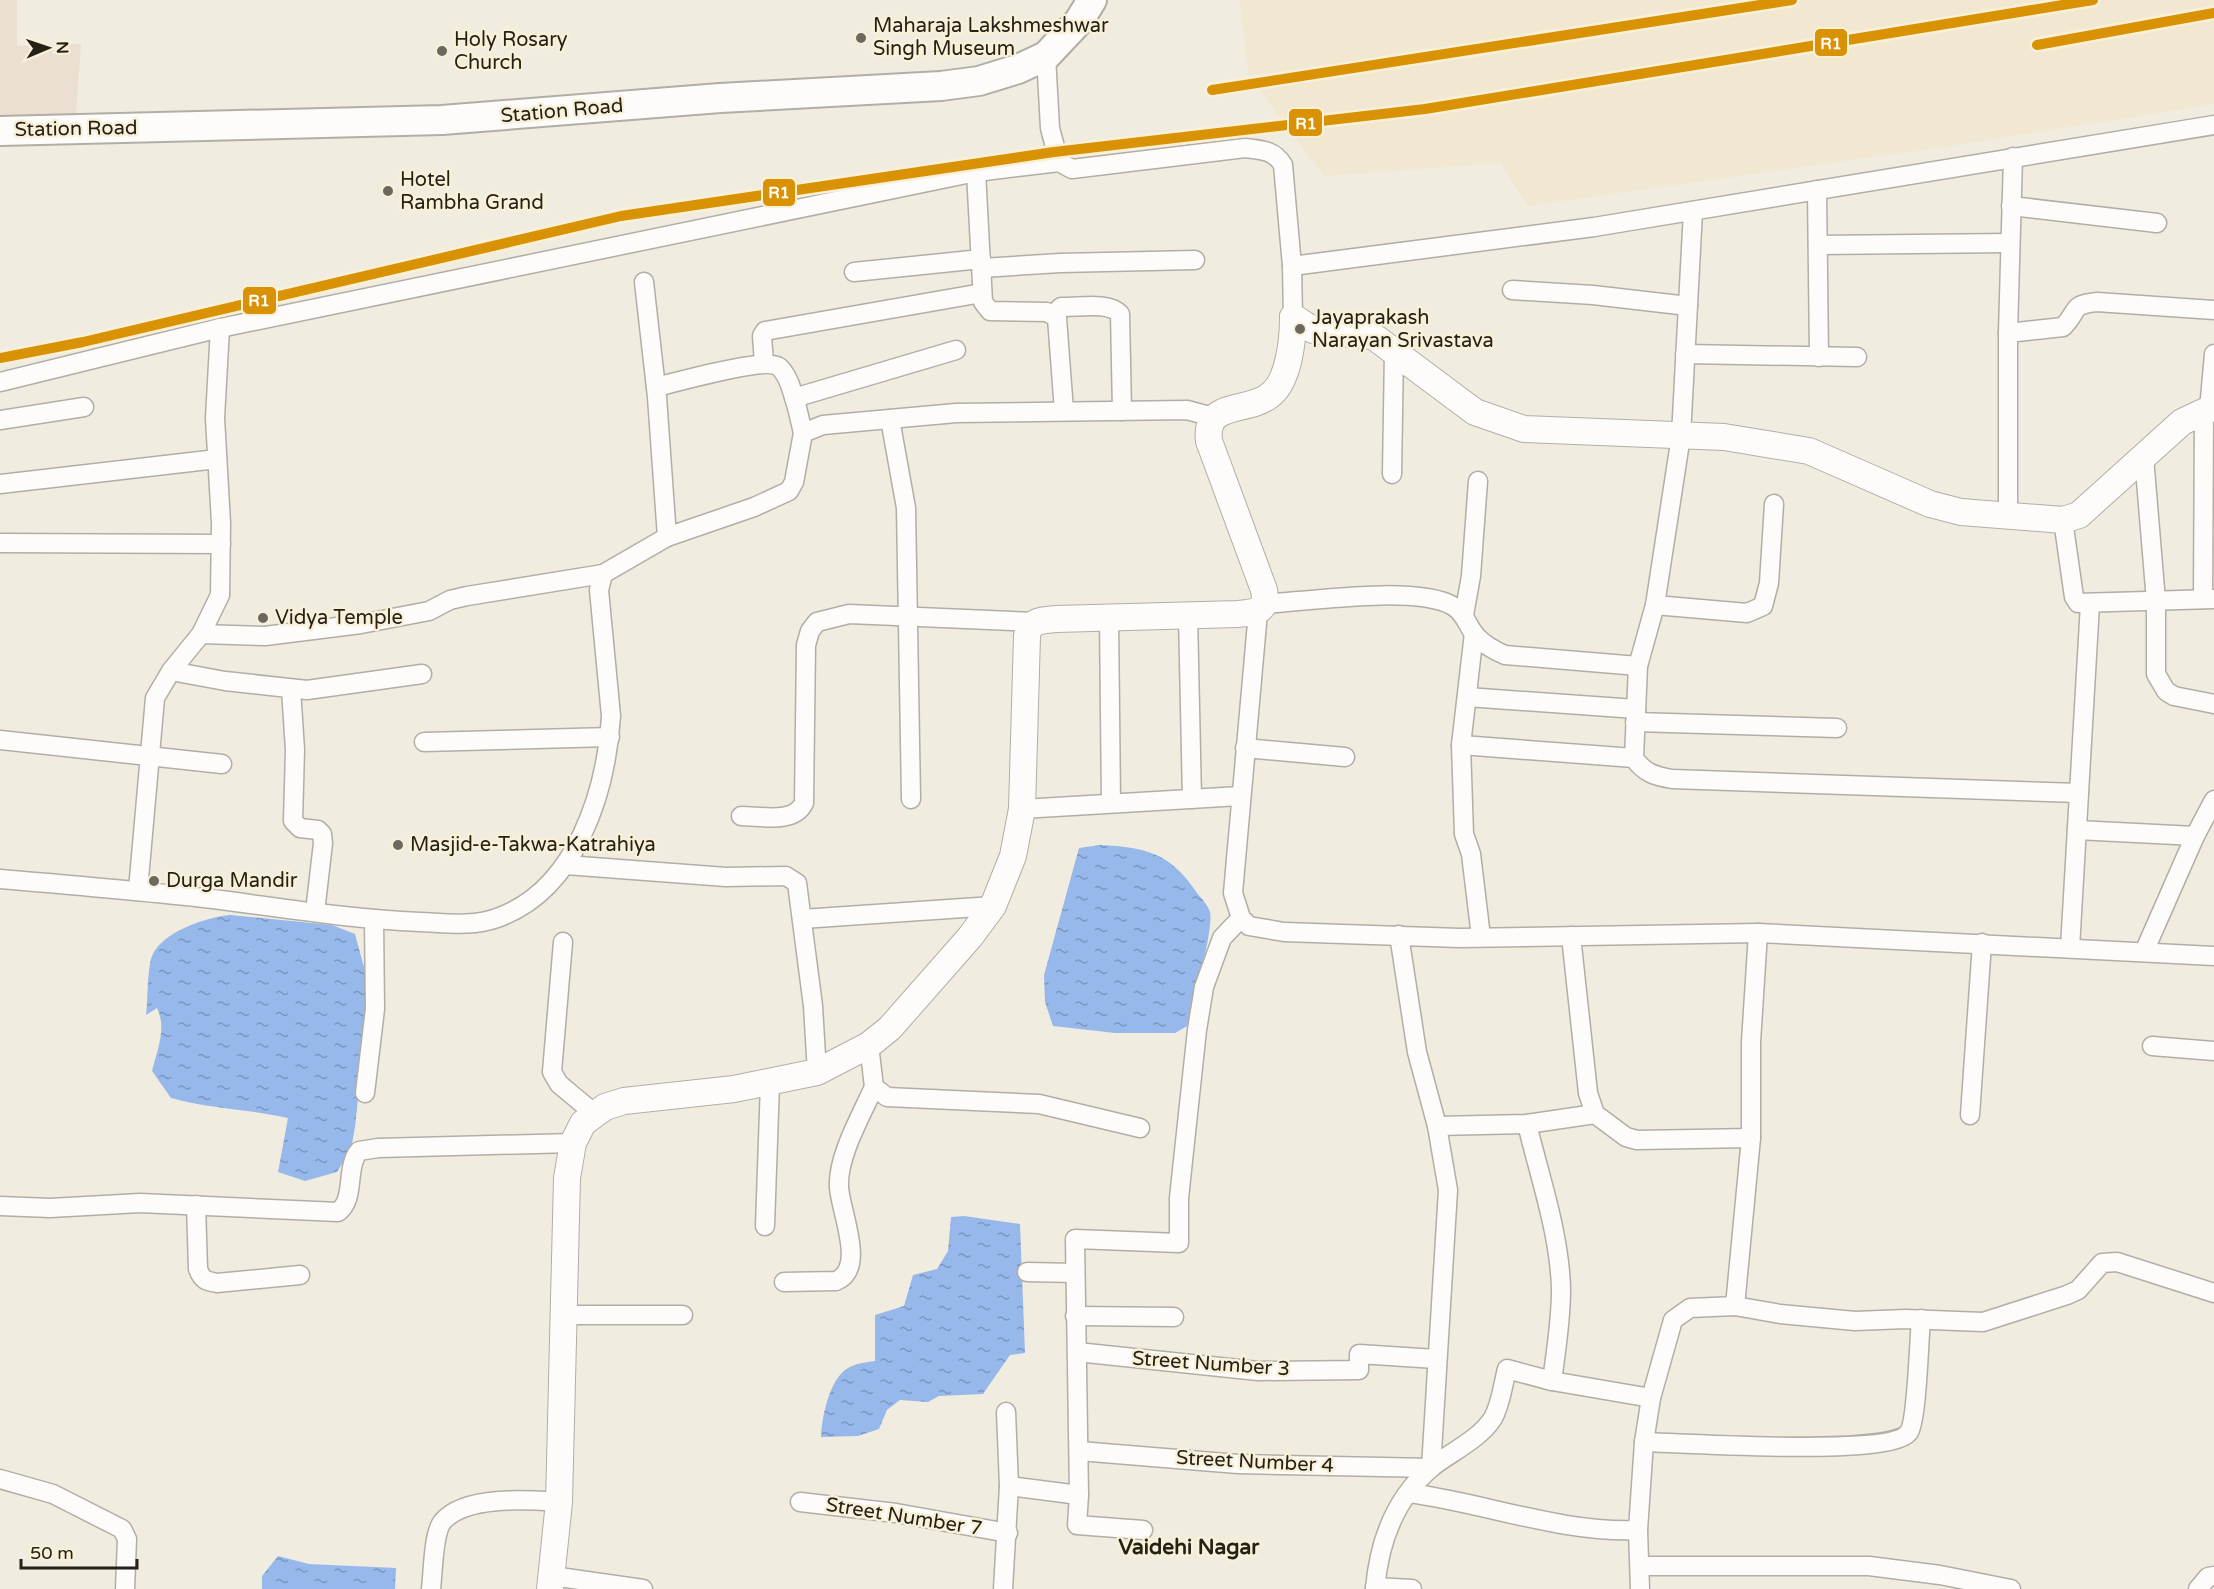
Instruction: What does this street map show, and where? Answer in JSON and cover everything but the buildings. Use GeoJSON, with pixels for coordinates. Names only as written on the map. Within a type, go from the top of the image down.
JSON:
{"type":"FeatureCollection","features":[{"type":"Feature","properties":{"kind":"main road","name":"Station Road"},"geometry":{"type":"LineString","coordinates":[[0,131],[442,120],[720,98],[941,86],[980,81],[1018,69],[1046,56],[1079,21],[1092,0]]}},
{"type":"Feature","properties":{"kind":"main road"},"geometry":{"type":"LineString","coordinates":[[551,1582],[559,1502],[567,1189],[573,1143],[583,1123],[605,1107],[624,1101],[770,1083],[817,1072],[869,1045],[890,1028],[970,937],[993,906],[1013,856],[1022,809],[1028,630],[1036,622],[1188,615],[1261,608],[1264,590],[1209,441],[1208,431],[1213,417],[1269,396],[1279,385],[1299,330],[1373,336],[1475,412],[1524,429],[1724,437],[1809,451],[1930,504],[1961,512],[2008,517],[2063,520],[2079,515],[2182,422],[2209,409]]}},
{"type":"Feature","properties":{"kind":"street"},"geometry":{"type":"LineString","coordinates":[[1046,56],[1050,128],[1059,162]]}},
{"type":"Feature","properties":{"kind":"street"},"geometry":{"type":"LineString","coordinates":[[1292,266],[1594,227],[2214,125]]}},
{"type":"Feature","properties":{"kind":"street"},"geometry":{"type":"LineString","coordinates":[[0,382],[220,328],[976,172],[1059,162],[1072,169],[1245,148],[1267,151],[1277,156],[1283,165],[1299,330]]}},
{"type":"Feature","properties":{"kind":"street"},"geometry":{"type":"LineString","coordinates":[[2008,517],[2008,333],[2013,157]]}},
{"type":"Feature","properties":{"kind":"street"},"geometry":{"type":"LineString","coordinates":[[976,172],[983,302],[990,311],[1054,314],[1061,308],[1111,307],[1120,314],[1122,411]]}},
{"type":"Feature","properties":{"kind":"street"},"geometry":{"type":"LineString","coordinates":[[1817,190],[1819,357]]}},
{"type":"Feature","properties":{"kind":"street"},"geometry":{"type":"LineString","coordinates":[[2011,206],[2157,223]]}},
{"type":"Feature","properties":{"kind":"street"},"geometry":{"type":"LineString","coordinates":[[1693,211],[1681,436],[1655,605],[1638,666],[1634,758],[1640,767],[1653,775],[1672,779],[2079,793]]}},
{"type":"Feature","properties":{"kind":"street"},"geometry":{"type":"LineString","coordinates":[[1818,245],[2010,243]]}},
{"type":"Feature","properties":{"kind":"street"},"geometry":{"type":"LineString","coordinates":[[854,272],[981,263],[1195,260]]}},
{"type":"Feature","properties":{"kind":"street"},"geometry":{"type":"LineString","coordinates":[[644,282],[656,387],[667,537]]}},
{"type":"Feature","properties":{"kind":"street"},"geometry":{"type":"LineString","coordinates":[[1512,290],[1593,295],[1688,306]]}},
{"type":"Feature","properties":{"kind":"street"},"geometry":{"type":"LineString","coordinates":[[764,363],[762,336],[765,331],[982,293]]}},
{"type":"Feature","properties":{"kind":"street"},"geometry":{"type":"LineString","coordinates":[[2008,333],[2056,330],[2069,321],[2077,306],[2090,303],[2214,310]]}},
{"type":"Feature","properties":{"kind":"street"},"geometry":{"type":"LineString","coordinates":[[1054,314],[1059,323],[1064,411]]}},
{"type":"Feature","properties":{"kind":"street"},"geometry":{"type":"LineString","coordinates":[[138,890],[155,698],[171,671],[201,634],[220,595],[221,544],[215,418],[220,328]]}},
{"type":"Feature","properties":{"kind":"street"},"geometry":{"type":"LineString","coordinates":[[794,398],[956,350]]}},
{"type":"Feature","properties":{"kind":"street"},"geometry":{"type":"LineString","coordinates":[[1392,474],[1394,351]]}},
{"type":"Feature","properties":{"kind":"street"},"geometry":{"type":"LineString","coordinates":[[1685,354],[1857,357]]}},
{"type":"Feature","properties":{"kind":"street"},"geometry":{"type":"LineString","coordinates":[[2063,520],[2074,597],[2078,603],[2208,599],[2209,409],[2214,354]]}},
{"type":"Feature","properties":{"kind":"street"},"geometry":{"type":"LineString","coordinates":[[201,634],[265,636],[361,624],[429,611],[467,596],[603,574],[667,537],[754,507],[789,491],[794,482],[803,433],[794,398],[781,368],[764,363],[656,387]]}},
{"type":"Feature","properties":{"kind":"street"},"geometry":{"type":"LineString","coordinates":[[0,420],[84,406]]}},
{"type":"Feature","properties":{"kind":"street"},"geometry":{"type":"LineString","coordinates":[[803,433],[823,424],[956,413],[1187,410],[1213,417]]}},
{"type":"Feature","properties":{"kind":"street"},"geometry":{"type":"LineString","coordinates":[[890,419],[906,508],[911,799]]}},
{"type":"Feature","properties":{"kind":"street"},"geometry":{"type":"LineString","coordinates":[[2144,458],[2156,602],[2156,674],[2160,684],[2174,696],[2214,704]]}},
{"type":"Feature","properties":{"kind":"street"},"geometry":{"type":"LineString","coordinates":[[0,484],[217,459]]}},
{"type":"Feature","properties":{"kind":"street"},"geometry":{"type":"LineString","coordinates":[[1464,615],[1472,576],[1478,481]]}},
{"type":"Feature","properties":{"kind":"street"},"geometry":{"type":"LineString","coordinates":[[1655,605],[1747,612],[1763,606],[1767,598],[1774,504]]}},
{"type":"Feature","properties":{"kind":"street"},"geometry":{"type":"LineString","coordinates":[[0,543],[221,544]]}},
{"type":"Feature","properties":{"kind":"street"},"geometry":{"type":"LineString","coordinates":[[0,879],[138,890],[374,920],[470,924],[497,918],[534,898],[566,865],[591,814],[610,737],[611,716],[598,590],[603,574]]}},
{"type":"Feature","properties":{"kind":"street"},"geometry":{"type":"LineString","coordinates":[[1638,666],[1505,655],[1490,649],[1474,633],[1464,615],[1452,606],[1407,595],[1261,608],[1240,796],[1233,893],[1241,918],[1250,926],[1260,930],[1481,937],[1758,933],[2214,956]]}},
{"type":"Feature","properties":{"kind":"street"},"geometry":{"type":"LineString","coordinates":[[2070,948],[2090,604]]}},
{"type":"Feature","properties":{"kind":"street"},"geometry":{"type":"LineString","coordinates":[[741,816],[791,816],[800,812],[804,803],[806,645],[810,631],[817,622],[830,617],[867,613],[1036,622]]}},
{"type":"Feature","properties":{"kind":"street"},"geometry":{"type":"LineString","coordinates":[[1188,615],[1192,799]]}},
{"type":"Feature","properties":{"kind":"street"},"geometry":{"type":"LineString","coordinates":[[1109,618],[1111,803]]}},
{"type":"Feature","properties":{"kind":"street"},"geometry":{"type":"LineString","coordinates":[[1474,633],[1461,745],[1464,834],[1472,854],[1481,937]]}},
{"type":"Feature","properties":{"kind":"street"},"geometry":{"type":"LineString","coordinates":[[171,671],[225,681],[307,690],[422,674]]}},
{"type":"Feature","properties":{"kind":"street"},"geometry":{"type":"LineString","coordinates":[[291,689],[295,750],[293,821],[300,828],[318,830],[322,834],[323,843],[315,912]]}},
{"type":"Feature","properties":{"kind":"street"},"geometry":{"type":"LineString","coordinates":[[1467,697],[1636,716],[1837,728]]}},
{"type":"Feature","properties":{"kind":"street"},"geometry":{"type":"LineString","coordinates":[[423,742],[610,737]]}},
{"type":"Feature","properties":{"kind":"street"},"geometry":{"type":"LineString","coordinates":[[0,740],[222,764]]}},
{"type":"Feature","properties":{"kind":"street"},"geometry":{"type":"LineString","coordinates":[[1461,745],[1634,758]]}},
{"type":"Feature","properties":{"kind":"street"},"geometry":{"type":"LineString","coordinates":[[1245,748],[1345,757]]}},
{"type":"Feature","properties":{"kind":"street"},"geometry":{"type":"LineString","coordinates":[[1022,809],[1240,796]]}},
{"type":"Feature","properties":{"kind":"street"},"geometry":{"type":"LineString","coordinates":[[2144,952],[2195,836],[2214,800]]}},
{"type":"Feature","properties":{"kind":"street"},"geometry":{"type":"LineString","coordinates":[[2077,830],[2195,836]]}},
{"type":"Feature","properties":{"kind":"street"},"geometry":{"type":"LineString","coordinates":[[566,865],[726,878],[786,876],[796,883],[813,1006],[817,1072]]}},
{"type":"Feature","properties":{"kind":"street"},"geometry":{"type":"LineString","coordinates":[[802,919],[993,906]]}},
{"type":"Feature","properties":{"kind":"street"},"geometry":{"type":"LineString","coordinates":[[1143,1530],[1077,1525],[1080,1451],[1075,1316],[1075,1239],[1179,1243],[1179,1198],[1197,1030],[1204,987],[1222,938],[1241,918]]}},
{"type":"Feature","properties":{"kind":"street"},"geometry":{"type":"LineString","coordinates":[[365,1093],[375,1009],[374,920]]}},
{"type":"Feature","properties":{"kind":"street"},"geometry":{"type":"LineString","coordinates":[[1735,1306],[1751,1138],[1751,1042],[1758,933]]}},
{"type":"Feature","properties":{"kind":"street"},"geometry":{"type":"LineString","coordinates":[[1399,935],[1418,1052],[1437,1126],[1449,1190],[1436,1359],[1431,1468]]}},
{"type":"Feature","properties":{"kind":"street"},"geometry":{"type":"LineString","coordinates":[[1571,936],[1588,1093],[1595,1114],[1626,1137],[1637,1140],[1751,1138]]}},
{"type":"Feature","properties":{"kind":"street"},"geometry":{"type":"LineString","coordinates":[[563,942],[552,1072],[559,1084],[594,1114]]}},
{"type":"Feature","properties":{"kind":"street"},"geometry":{"type":"LineString","coordinates":[[1970,1116],[1982,943]]}},
{"type":"Feature","properties":{"kind":"street"},"geometry":{"type":"LineString","coordinates":[[783,1282],[836,1281],[844,1278],[849,1270],[851,1257],[848,1228],[838,1184],[852,1136],[874,1087],[869,1045]]}},
{"type":"Feature","properties":{"kind":"street"},"geometry":{"type":"LineString","coordinates":[[2152,1046],[2214,1050]]}},
{"type":"Feature","properties":{"kind":"street"},"geometry":{"type":"LineString","coordinates":[[765,1226],[770,1083]]}},
{"type":"Feature","properties":{"kind":"street"},"geometry":{"type":"LineString","coordinates":[[874,1087],[887,1097],[1039,1104],[1140,1128]]}},
{"type":"Feature","properties":{"kind":"street"},"geometry":{"type":"LineString","coordinates":[[1437,1126],[1527,1125],[1595,1114]]}},
{"type":"Feature","properties":{"kind":"street"},"geometry":{"type":"LineString","coordinates":[[1527,1125],[1555,1241],[1561,1289],[1559,1331],[1552,1381]]}},
{"type":"Feature","properties":{"kind":"street"},"geometry":{"type":"LineString","coordinates":[[0,1206],[50,1208],[140,1203],[338,1212],[347,1200],[352,1159],[359,1151],[378,1148],[573,1143]]}},
{"type":"Feature","properties":{"kind":"street"},"geometry":{"type":"LineString","coordinates":[[196,1205],[198,1269],[201,1277],[217,1283],[300,1275]]}},
{"type":"Feature","properties":{"kind":"street"},"geometry":{"type":"LineString","coordinates":[[1640,1589],[1638,1530],[1644,1442],[1651,1398],[1673,1320],[1690,1308],[1735,1306],[1780,1314],[1855,1321],[1921,1319],[1983,1322],[2003,1318],[2078,1290],[2102,1263],[2117,1262],[2214,1293]]}},
{"type":"Feature","properties":{"kind":"street"},"geometry":{"type":"LineString","coordinates":[[1027,1272],[1075,1273]]}},
{"type":"Feature","properties":{"kind":"street"},"geometry":{"type":"LineString","coordinates":[[564,1315],[683,1315]]}},
{"type":"Feature","properties":{"kind":"street"},"geometry":{"type":"LineString","coordinates":[[1075,1316],[1174,1317]]}},
{"type":"Feature","properties":{"kind":"street"},"geometry":{"type":"LineString","coordinates":[[1644,1442],[1801,1448],[1870,1444],[1903,1439],[1910,1431],[1915,1410],[1921,1319]]}},
{"type":"Feature","properties":{"kind":"street","name":"Street Number 3"},"geometry":{"type":"LineString","coordinates":[[1077,1352],[1258,1371],[1359,1370],[1359,1354],[1436,1359]]}},
{"type":"Feature","properties":{"kind":"street"},"geometry":{"type":"LineString","coordinates":[[1412,1589],[1375,1588],[1379,1551],[1387,1529],[1396,1510],[1431,1468],[1461,1447],[1492,1419],[1507,1369],[1552,1381],[1651,1398]]}},
{"type":"Feature","properties":{"kind":"street"},"geometry":{"type":"LineString","coordinates":[[1003,1589],[1009,1486],[1006,1412]]}},
{"type":"Feature","properties":{"kind":"street","name":"Street Number 4"},"geometry":{"type":"LineString","coordinates":[[1080,1451],[1238,1464],[1431,1468]]}},
{"type":"Feature","properties":{"kind":"street"},"geometry":{"type":"LineString","coordinates":[[0,1479],[53,1494],[122,1529],[127,1539],[125,1589]]}},
{"type":"Feature","properties":{"kind":"street"},"geometry":{"type":"LineString","coordinates":[[1009,1486],[1079,1495]]}},
{"type":"Feature","properties":{"kind":"street"},"geometry":{"type":"LineString","coordinates":[[1410,1493],[1449,1498],[1502,1513],[1557,1523],[1638,1530]]}},
{"type":"Feature","properties":{"kind":"street"},"geometry":{"type":"LineString","coordinates":[[431,1589],[438,1532],[443,1521],[464,1508],[511,1499],[559,1502]]}},
{"type":"Feature","properties":{"kind":"street","name":"Street Number 7"},"geometry":{"type":"LineString","coordinates":[[800,1502],[896,1513],[1008,1533]]}},
{"type":"Feature","properties":{"kind":"street"},"geometry":{"type":"LineString","coordinates":[[1640,1566],[1869,1566],[1940,1575],[2011,1589]]}},
{"type":"Feature","properties":{"kind":"street"},"geometry":{"type":"LineString","coordinates":[[2198,1589],[2208,1577],[2214,1576]]}},
{"type":"Feature","properties":{"kind":"street"},"geometry":{"type":"LineString","coordinates":[[551,1582],[643,1589]]}},
{"type":"Feature","properties":{"kind":"shaded area"},"geometry":{"type":"Polygon","coordinates":[[[0,0],[17,0],[17,46],[81,44],[76,115],[0,120],[0,0]]]}},
{"type":"Feature","properties":{"kind":"shaded area"},"geometry":{"type":"Polygon","coordinates":[[[1239,0],[2214,0],[2214,104],[1945,147],[1527,206],[1501,163],[1324,176],[1249,76],[1239,0]]]}},
{"type":"Feature","properties":{"kind":"water"},"geometry":{"type":"Polygon","coordinates":[[[1100,845],[1144,851],[1167,861],[1187,880],[1209,909],[1209,933],[1189,1025],[1175,1033],[1115,1033],[1053,1026],[1045,1002],[1044,975],[1079,848],[1100,845]]]}},
{"type":"Feature","properties":{"kind":"water"},"geometry":{"type":"Polygon","coordinates":[[[230,915],[332,925],[355,934],[367,978],[368,1005],[351,1149],[337,1172],[305,1181],[278,1172],[288,1118],[171,1098],[152,1071],[161,1023],[157,1008],[146,1015],[151,959],[156,949],[163,941],[185,928],[209,919],[230,915]]]}},
{"type":"Feature","properties":{"kind":"water"},"geometry":{"type":"Polygon","coordinates":[[[964,1216],[1020,1224],[1025,1353],[1010,1355],[983,1394],[939,1396],[928,1402],[900,1400],[887,1410],[879,1429],[858,1436],[821,1437],[825,1407],[838,1378],[844,1370],[852,1366],[875,1361],[875,1315],[904,1306],[913,1275],[937,1269],[948,1251],[951,1217],[964,1216]]]}},
{"type":"Feature","properties":{"kind":"water"},"geometry":{"type":"Polygon","coordinates":[[[278,1556],[309,1564],[396,1568],[395,1589],[262,1589],[262,1576],[278,1556]]]}},
{"type":"Feature","properties":{"kind":"transit line","name":"R1"},"geometry":{"type":"LineString","coordinates":[[1212,90],[1792,0]]}},
{"type":"Feature","properties":{"kind":"transit line","name":"R1"},"geometry":{"type":"LineString","coordinates":[[0,358],[83,342],[621,216],[1054,152],[1425,109],[2093,0]]}},
{"type":"Feature","properties":{"kind":"transit line","name":"R1"},"geometry":{"type":"LineString","coordinates":[[2037,45],[2214,13]]}},
{"type":"Feature","properties":{"kind":"place","name":"Maharaja Lakshmeshwar Singh Museum"},"geometry":{"type":"Point","coordinates":[861,38]}},
{"type":"Feature","properties":{"kind":"place","name":"Holy Rosary Church"},"geometry":{"type":"Point","coordinates":[442,51]}},
{"type":"Feature","properties":{"kind":"place","name":"Hotel Rambha Grand"},"geometry":{"type":"Point","coordinates":[388,191]}},
{"type":"Feature","properties":{"kind":"place","name":"Jayaprakash Narayan Srivastava"},"geometry":{"type":"Point","coordinates":[1300,329]}},
{"type":"Feature","properties":{"kind":"place","name":"Vidya Temple"},"geometry":{"type":"Point","coordinates":[263,618]}},
{"type":"Feature","properties":{"kind":"place","name":"Masjid-e-Takwa-Katrahiya"},"geometry":{"type":"Point","coordinates":[398,845]}},
{"type":"Feature","properties":{"kind":"place","name":"Durga Mandir"},"geometry":{"type":"Point","coordinates":[154,881]}},
{"type":"Feature","properties":{"kind":"district","name":"Vaidehi Nagar"},"geometry":{"type":"Point","coordinates":[1189,1547]}}]}
